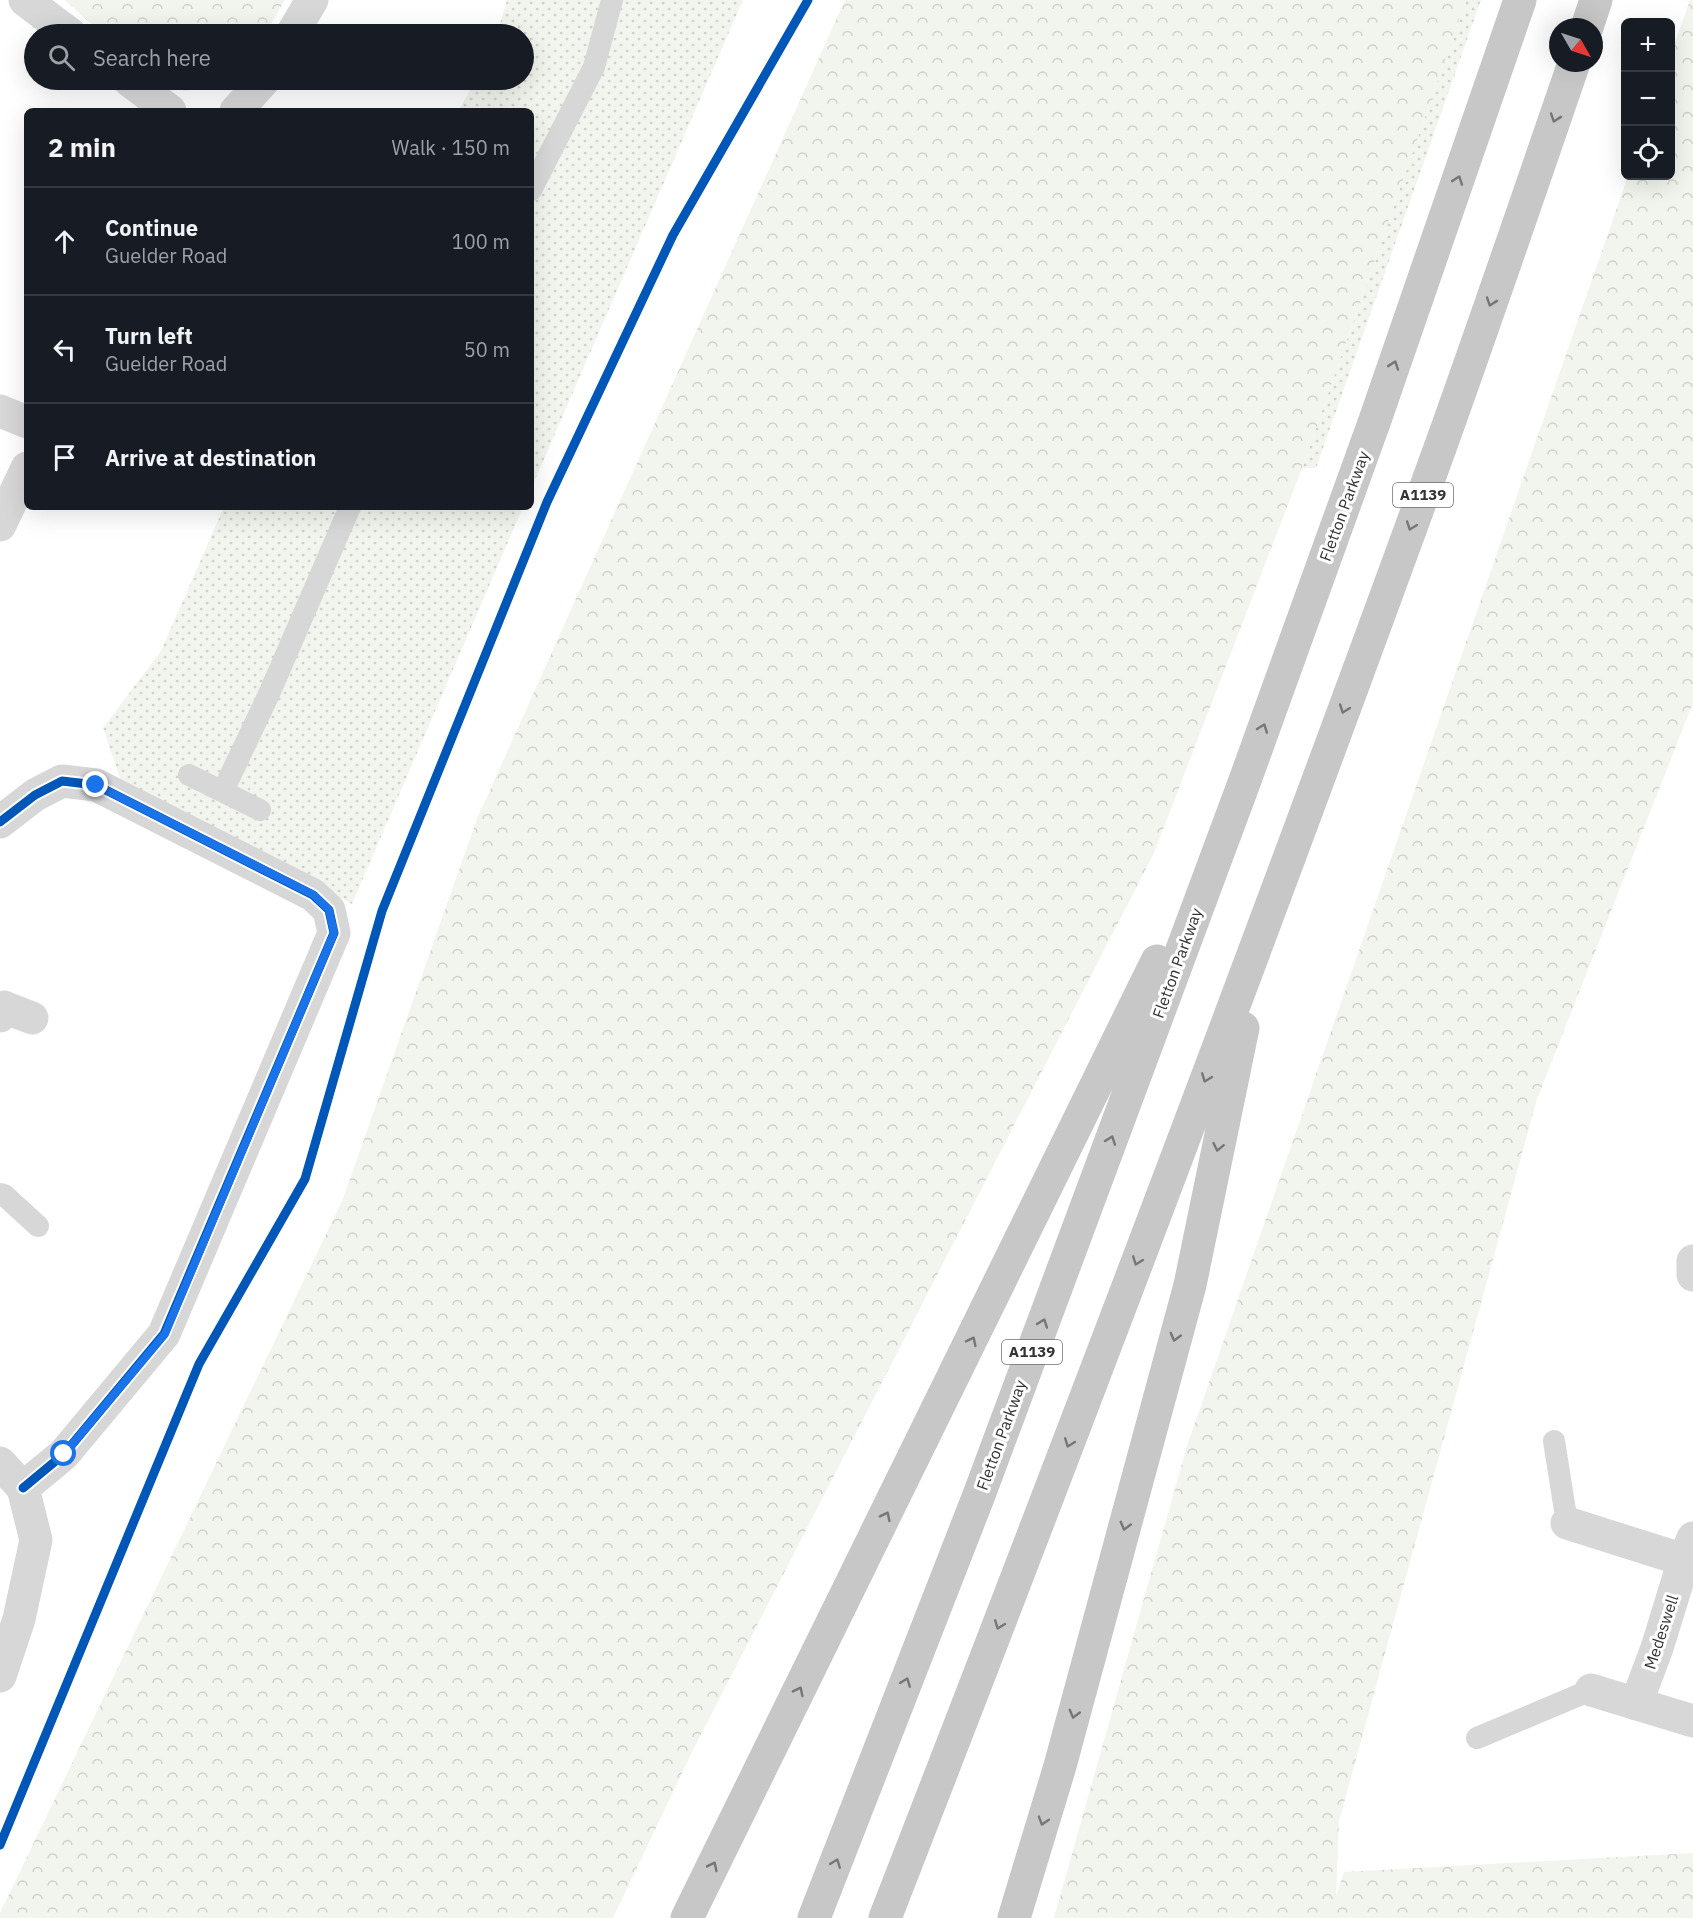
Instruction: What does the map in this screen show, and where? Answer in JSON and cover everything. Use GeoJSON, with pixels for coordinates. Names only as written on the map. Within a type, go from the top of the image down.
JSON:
{"type":"FeatureCollection","features":[{"type":"Feature","properties":{"kind":"highway","name":"Fletton Parkway"},"geometry":{"type":"LineString","coordinates":[[814,1918],[979,1495],[1244,783],[1375,420],[1520,0]]}},
{"type":"Feature","properties":{"kind":"highway"},"geometry":{"type":"LineString","coordinates":[[1590,18],[1596,0]]}},
{"type":"Feature","properties":{"kind":"highway","name":"A1139"},"geometry":{"type":"LineString","coordinates":[[885,1918],[1038,1525],[1264,925],[1442,443],[1571,72]]}},
{"type":"Feature","properties":{"kind":"highway"},"geometry":{"type":"LineString","coordinates":[[687,1918],[1244,783]]}},
{"type":"Feature","properties":{"kind":"highway"},"geometry":{"type":"LineString","coordinates":[[1014,1918],[1060,1766],[1190,1285],[1264,925]]}},
{"type":"Feature","properties":{"kind":"street"},"geometry":{"type":"LineString","coordinates":[[25,0],[57,24]]}},
{"type":"Feature","properties":{"kind":"street"},"geometry":{"type":"LineString","coordinates":[[298,24],[312,0]]}},
{"type":"Feature","properties":{"kind":"street"},"geometry":{"type":"LineString","coordinates":[[143,90],[167,108]]}},
{"type":"Feature","properties":{"kind":"street"},"geometry":{"type":"LineString","coordinates":[[239,108],[255,90]]}},
{"type":"Feature","properties":{"kind":"street"},"geometry":{"type":"LineString","coordinates":[[0,411],[24,421]]}},
{"type":"Feature","properties":{"kind":"street"},"geometry":{"type":"LineString","coordinates":[[0,525],[24,474]]}},
{"type":"Feature","properties":{"kind":"street"},"geometry":{"type":"LineString","coordinates":[[0,822],[35,795],[62,781],[96,785],[314,895],[329,910],[334,933],[165,1334],[64,1454],[23,1488]]}},
{"type":"Feature","properties":{"kind":"street"},"geometry":{"type":"LineString","coordinates":[[1693,1261],[1693,1275]]}},
{"type":"Feature","properties":{"kind":"street"},"geometry":{"type":"LineString","coordinates":[[0,1463],[23,1488],[36,1540],[19,1619],[0,1676]]}},
{"type":"Feature","properties":{"kind":"street","name":"Medeswell"},"geometry":{"type":"LineString","coordinates":[[1567,1523],[1689,1549],[1636,1704]]}},
{"type":"Feature","properties":{"kind":"street"},"geometry":{"type":"LineString","coordinates":[[1591,1690],[1693,1721]]}},
{"type":"Feature","properties":{"kind":"lane"},"geometry":{"type":"LineString","coordinates":[[534,184],[594,67],[612,0]]}},
{"type":"Feature","properties":{"kind":"lane"},"geometry":{"type":"LineString","coordinates":[[223,791],[269,694],[349,510]]}},
{"type":"Feature","properties":{"kind":"lane"},"geometry":{"type":"LineString","coordinates":[[189,775],[260,810]]}},
{"type":"Feature","properties":{"kind":"lane"},"geometry":{"type":"LineString","coordinates":[[0,1194],[4,1195],[38,1226]]}},
{"type":"Feature","properties":{"kind":"lane"},"geometry":{"type":"LineString","coordinates":[[1554,1442],[1567,1523]]}},
{"type":"Feature","properties":{"kind":"lane"},"geometry":{"type":"LineString","coordinates":[[1477,1738],[1591,1690]]}},
{"type":"Feature","properties":{"kind":"green space"},"geometry":{"type":"Polygon","coordinates":[[[65,0],[285,0],[271,24],[92,24],[65,0]]]}},
{"type":"Feature","properties":{"kind":"green space"},"geometry":{"type":"Polygon","coordinates":[[[507,0],[743,0],[534,482],[534,108],[460,108],[470,90],[534,90],[534,24],[500,24],[507,0]]]}},
{"type":"Feature","properties":{"kind":"green space"},"geometry":{"type":"Polygon","coordinates":[[[845,0],[1466,0],[1302,468],[1154,853],[693,1750],[613,1918],[0,1918],[0,1913],[343,1199],[477,819],[845,0]]]}},
{"type":"Feature","properties":{"kind":"green space"},"geometry":{"type":"Polygon","coordinates":[[[1466,0],[1481,0],[1316,468],[1302,468],[1466,0]]]}},
{"type":"Feature","properties":{"kind":"green space"},"geometry":{"type":"Polygon","coordinates":[[[1690,0],[1693,0],[1693,703],[1537,1099],[1339,1821],[1336,1896],[1344,1872],[1693,1853],[1693,1918],[1054,1918],[1187,1446],[1627,180],[1675,180],[1675,43],[1690,0]]]}},
{"type":"Feature","properties":{"kind":"green space"},"geometry":{"type":"Polygon","coordinates":[[[223,510],[522,510],[352,904],[122,784],[103,728],[161,651],[223,510]]]}},
{"type":"Feature","properties":{"kind":"cycle path"},"geometry":{"type":"LineString","coordinates":[[0,1845],[199,1364],[305,1179],[382,911],[547,502],[673,235],[808,0]]}},
{"type":"Feature","properties":{"kind":"cycle path"},"geometry":{"type":"LineString","coordinates":[[0,822],[35,795],[62,781],[96,785],[313,895],[329,910],[334,933],[164,1334],[64,1454],[23,1488]]}},
{"type":"Feature","properties":{"kind":"route"},"geometry":{"type":"LineString","coordinates":[[64,1454],[165,1334],[334,933],[329,910],[314,895],[96,785]]}}]}
